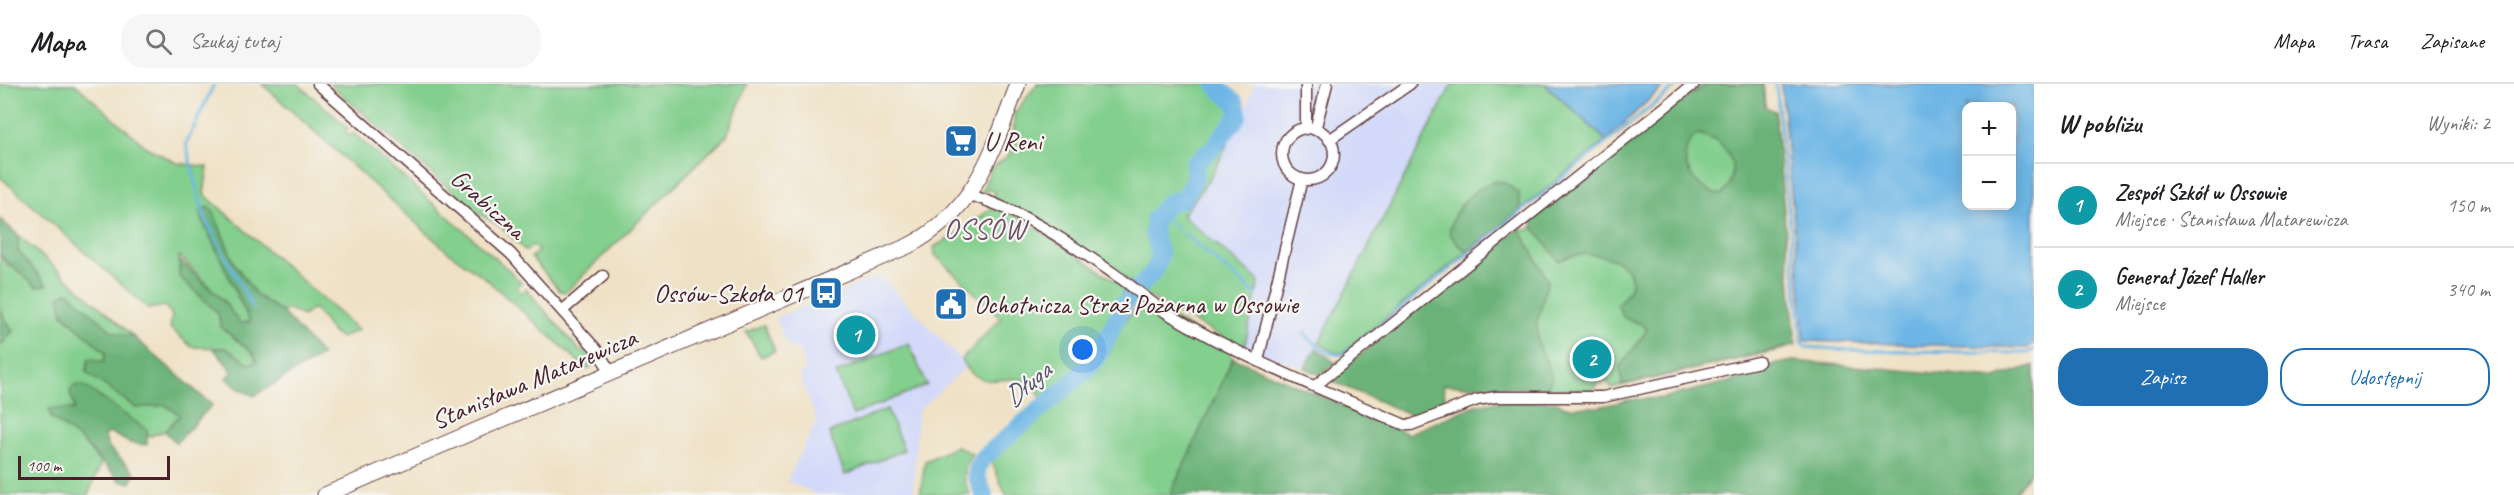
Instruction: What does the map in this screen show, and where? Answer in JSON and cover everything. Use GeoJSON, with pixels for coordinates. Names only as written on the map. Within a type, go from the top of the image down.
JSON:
{"type":"FeatureCollection","features":[{"type":"Feature","properties":{"kind":"street","name":"Grabiczna"},"geometry":{"type":"LineString","coordinates":[[318,84],[511,254],[600,354],[610,372]]}},
{"type":"Feature","properties":{"kind":"street","name":"Stanisława Matarewicza"},"geometry":{"type":"LineString","coordinates":[[325,495],[914,243],[948,220],[969,195],[998,139],[1018,84]]}},
{"type":"Feature","properties":{"kind":"street"},"geometry":{"type":"LineString","coordinates":[[1306,84],[1310,129]]}},
{"type":"Feature","properties":{"kind":"street"},"geometry":{"type":"LineString","coordinates":[[1310,129],[1326,84]]}},
{"type":"Feature","properties":{"kind":"street"},"geometry":{"type":"LineString","coordinates":[[1329,140],[1410,84]]}},
{"type":"Feature","properties":{"kind":"street"},"geometry":{"type":"LineString","coordinates":[[1316,385],[1694,84]]}},
{"type":"Feature","properties":{"kind":"street"},"geometry":{"type":"LineString","coordinates":[[1310,129],[1329,140],[1334,152],[1329,168],[1316,179],[1302,179],[1286,168],[1282,152],[1289,136],[1310,129]]}},
{"type":"Feature","properties":{"kind":"street"},"geometry":{"type":"LineString","coordinates":[[1258,360],[1302,179]]}},
{"type":"Feature","properties":{"kind":"street"},"geometry":{"type":"LineString","coordinates":[[969,195],[1013,210],[1124,281],[1152,304],[1258,360],[1411,425],[1477,400],[1496,397],[1603,397],[1759,362]]}},
{"type":"Feature","properties":{"kind":"street"},"geometry":{"type":"LineString","coordinates":[[563,310],[603,276]]}},
{"type":"Feature","properties":{"kind":"shaded area"},"geometry":{"type":"Polygon","coordinates":[[[1254,84],[1545,84],[1606,140],[1520,210],[1519,193],[1458,245],[1468,251],[1342,353],[1334,352],[1319,343],[1305,368],[1244,349],[1259,281],[1182,215],[1205,188],[1222,160],[1230,137],[1243,119],[1254,84]]]}},
{"type":"Feature","properties":{"kind":"shaded area"},"geometry":{"type":"Polygon","coordinates":[[[880,276],[967,366],[918,411],[913,495],[818,495],[787,481],[817,420],[799,374],[807,370],[799,350],[787,346],[776,318],[880,276]]]}},
{"type":"Feature","properties":{"kind":"green space"},"geometry":{"type":"Polygon","coordinates":[[[0,84],[75,84],[146,147],[177,163],[208,167],[204,194],[358,330],[341,338],[332,332],[313,308],[303,316],[289,309],[282,312],[256,295],[234,263],[213,212],[237,296],[251,322],[240,324],[222,299],[179,256],[179,276],[218,313],[221,327],[253,353],[257,363],[249,364],[226,348],[192,347],[170,328],[172,315],[165,306],[149,309],[0,177],[0,84]]]}},
{"type":"Feature","properties":{"kind":"green space"},"geometry":{"type":"Polygon","coordinates":[[[262,84],[298,84],[348,128],[345,132],[350,136],[353,133],[510,271],[521,283],[517,287],[521,293],[526,289],[580,351],[586,352],[592,360],[592,366],[587,369],[485,278],[448,252],[262,84]]]}},
{"type":"Feature","properties":{"kind":"green space"},"geometry":{"type":"Polygon","coordinates":[[[330,84],[747,84],[727,135],[566,292],[560,291],[531,257],[538,251],[533,245],[526,251],[499,225],[476,212],[330,84]]]}},
{"type":"Feature","properties":{"kind":"green space"},"geometry":{"type":"Polygon","coordinates":[[[1037,84],[1209,84],[1232,106],[1232,113],[1224,127],[1190,160],[1182,191],[1164,199],[1152,211],[1149,226],[1154,258],[1142,279],[1134,285],[1018,209],[992,199],[995,192],[989,189],[986,194],[982,191],[991,169],[1010,154],[1007,147],[1014,132],[1014,114],[1037,84]]]}},
{"type":"Feature","properties":{"kind":"green space"},"geometry":{"type":"Polygon","coordinates":[[[1452,84],[1544,84],[1606,140],[1520,210],[1519,193],[1458,245],[1468,251],[1342,353],[1334,352],[1319,343],[1452,84]]]}},
{"type":"Feature","properties":{"kind":"green space"},"geometry":{"type":"Polygon","coordinates":[[[1702,84],[1763,84],[1788,348],[1612,388],[1607,381],[1597,383],[1593,390],[1443,385],[1519,228],[1528,230],[1533,227],[1533,218],[1702,84]]]}},
{"type":"Feature","properties":{"kind":"green space"},"geometry":{"type":"Polygon","coordinates":[[[1709,84],[1763,84],[1765,107],[1775,111],[1796,345],[1622,385],[1620,367],[1647,330],[1641,324],[1624,318],[1617,304],[1628,293],[1631,282],[1629,273],[1614,260],[1602,256],[1575,255],[1559,261],[1533,227],[1533,218],[1684,98],[1709,84]],[[1698,134],[1690,142],[1686,152],[1686,162],[1696,181],[1704,188],[1713,193],[1723,194],[1732,175],[1732,165],[1724,149],[1709,138],[1698,134]]]}},
{"type":"Feature","properties":{"kind":"green space"},"geometry":{"type":"Polygon","coordinates":[[[1230,137],[1210,178],[1182,215],[1259,281],[1244,349],[1145,295],[1164,257],[1159,226],[1161,217],[1166,210],[1182,204],[1193,192],[1201,162],[1230,137]]]}},
{"type":"Feature","properties":{"kind":"green space"},"geometry":{"type":"Polygon","coordinates":[[[1495,181],[1505,183],[1519,193],[1520,210],[1468,251],[1458,245],[1449,233],[1451,223],[1464,201],[1495,181]]]}},
{"type":"Feature","properties":{"kind":"green space"},"geometry":{"type":"Polygon","coordinates":[[[994,206],[1017,216],[1125,287],[1110,328],[1101,344],[1078,370],[1042,399],[1026,381],[982,379],[971,373],[961,360],[1001,318],[935,255],[934,247],[960,232],[994,206]]]}},
{"type":"Feature","properties":{"kind":"green space"},"geometry":{"type":"Polygon","coordinates":[[[207,207],[213,211],[234,263],[256,295],[282,312],[322,355],[254,396],[238,388],[226,378],[233,372],[213,348],[226,348],[249,364],[257,362],[253,353],[221,327],[218,313],[179,276],[180,261],[222,299],[240,323],[250,322],[199,213],[207,207]]]}},
{"type":"Feature","properties":{"kind":"green space"},"geometry":{"type":"Polygon","coordinates":[[[0,219],[18,235],[18,251],[47,285],[36,287],[0,255],[0,219]]]}},
{"type":"Feature","properties":{"kind":"green space"},"geometry":{"type":"Polygon","coordinates":[[[1519,228],[1548,280],[1537,322],[1538,342],[1552,377],[1547,389],[1443,385],[1446,402],[1413,416],[1329,380],[1519,228]]]}},
{"type":"Feature","properties":{"kind":"green space"},"geometry":{"type":"Polygon","coordinates":[[[18,235],[134,337],[113,333],[90,314],[63,314],[106,353],[104,362],[136,408],[165,405],[181,415],[165,431],[147,437],[147,430],[70,392],[75,409],[50,410],[51,417],[82,441],[101,464],[88,495],[0,495],[0,346],[13,331],[0,311],[0,255],[7,264],[46,285],[18,251],[18,235]]]}},
{"type":"Feature","properties":{"kind":"green space"},"geometry":{"type":"Polygon","coordinates":[[[68,292],[113,332],[134,337],[212,405],[176,443],[165,431],[180,415],[165,405],[136,408],[86,372],[89,358],[103,362],[106,353],[63,314],[59,296],[68,292]]]}},
{"type":"Feature","properties":{"kind":"green space"},"geometry":{"type":"Polygon","coordinates":[[[1142,300],[1230,351],[1233,358],[1170,495],[1006,495],[990,458],[1108,355],[1122,325],[1142,300]]]}},
{"type":"Feature","properties":{"kind":"green space"},"geometry":{"type":"Polygon","coordinates":[[[0,311],[13,331],[0,346],[0,311]]]}},
{"type":"Feature","properties":{"kind":"green space"},"geometry":{"type":"Polygon","coordinates":[[[764,325],[775,351],[761,357],[746,332],[764,325]]]}},
{"type":"Feature","properties":{"kind":"green space"},"geometry":{"type":"Polygon","coordinates":[[[909,343],[927,385],[853,415],[836,373],[909,343]]]}},
{"type":"Feature","properties":{"kind":"green space"},"geometry":{"type":"Polygon","coordinates":[[[1316,348],[1336,363],[1320,375],[1305,368],[1316,348]]]}},
{"type":"Feature","properties":{"kind":"green space"},"geometry":{"type":"Polygon","coordinates":[[[1233,358],[1408,434],[1476,405],[1498,401],[1557,402],[1565,407],[1598,407],[1629,400],[1662,398],[1749,377],[1772,365],[1793,361],[1995,378],[2034,365],[2034,467],[2013,495],[1170,495],[1233,358]]]}},
{"type":"Feature","properties":{"kind":"green space"},"geometry":{"type":"Polygon","coordinates":[[[83,385],[147,430],[147,445],[130,443],[111,433],[104,435],[108,447],[135,473],[131,483],[120,481],[82,441],[51,417],[49,409],[75,409],[70,392],[73,386],[83,385]]]}},
{"type":"Feature","properties":{"kind":"green space"},"geometry":{"type":"Polygon","coordinates":[[[887,409],[904,450],[845,475],[829,433],[887,409]]]}},
{"type":"Feature","properties":{"kind":"green space"},"geometry":{"type":"Polygon","coordinates":[[[957,446],[972,454],[965,474],[970,495],[920,495],[925,461],[957,446]]]}},
{"type":"Feature","properties":{"kind":"water"},"geometry":{"type":"Polygon","coordinates":[[[1545,84],[1666,84],[1606,140],[1545,84]]]}},
{"type":"Feature","properties":{"kind":"water"},"geometry":{"type":"Polygon","coordinates":[[[1781,84],[2034,84],[2034,345],[2027,348],[1805,341],[1781,84]]]}},
{"type":"Feature","properties":{"kind":"waterway"},"geometry":{"type":"LineString","coordinates":[[214,84],[186,144],[204,216],[253,308]]}},
{"type":"Feature","properties":{"kind":"waterway","name":"Długa"},"geometry":{"type":"LineString","coordinates":[[984,495],[977,473],[983,458],[1085,371],[1098,356],[1124,304],[1155,270],[1160,255],[1153,233],[1155,219],[1168,203],[1183,199],[1195,179],[1194,164],[1212,149],[1238,116],[1233,100],[1216,84]]}},
{"type":"Feature","properties":{"kind":"waterway"},"geometry":{"type":"LineString","coordinates":[[1304,333],[1327,352],[1344,354],[1679,84]]}},
{"type":"Feature","properties":{"kind":"waterway"},"geometry":{"type":"LineString","coordinates":[[1776,84],[1802,343],[1806,347],[1849,350],[2026,353],[2034,350]]}},
{"type":"Feature","properties":{"kind":"waterway"},"geometry":{"type":"LineString","coordinates":[[1159,213],[1178,229]]}},
{"type":"Feature","properties":{"kind":"waterway"},"geometry":{"type":"LineString","coordinates":[[1184,234],[1256,294]]}},
{"type":"Feature","properties":{"kind":"place","name":"U Reni"},"geometry":{"type":"Point","coordinates":[961,141]}},
{"type":"Feature","properties":{"kind":"place","name":"Ossów-Szkoła 01"},"geometry":{"type":"Point","coordinates":[826,293]}},
{"type":"Feature","properties":{"kind":"place","name":"Ochotnicza Straż Pożarna w Ossowie"},"geometry":{"type":"Point","coordinates":[951,304]}},
{"type":"Feature","properties":{"kind":"place","name":"Zespół Szkół w Ossowie"},"geometry":{"type":"Point","coordinates":[856,335]}},
{"type":"Feature","properties":{"kind":"place","name":"Generał Józef Haller"},"geometry":{"type":"Point","coordinates":[1592,359]}},
{"type":"Feature","properties":{"kind":"district","name":"OSSÓW"},"geometry":{"type":"Point","coordinates":[985,228]}}]}
